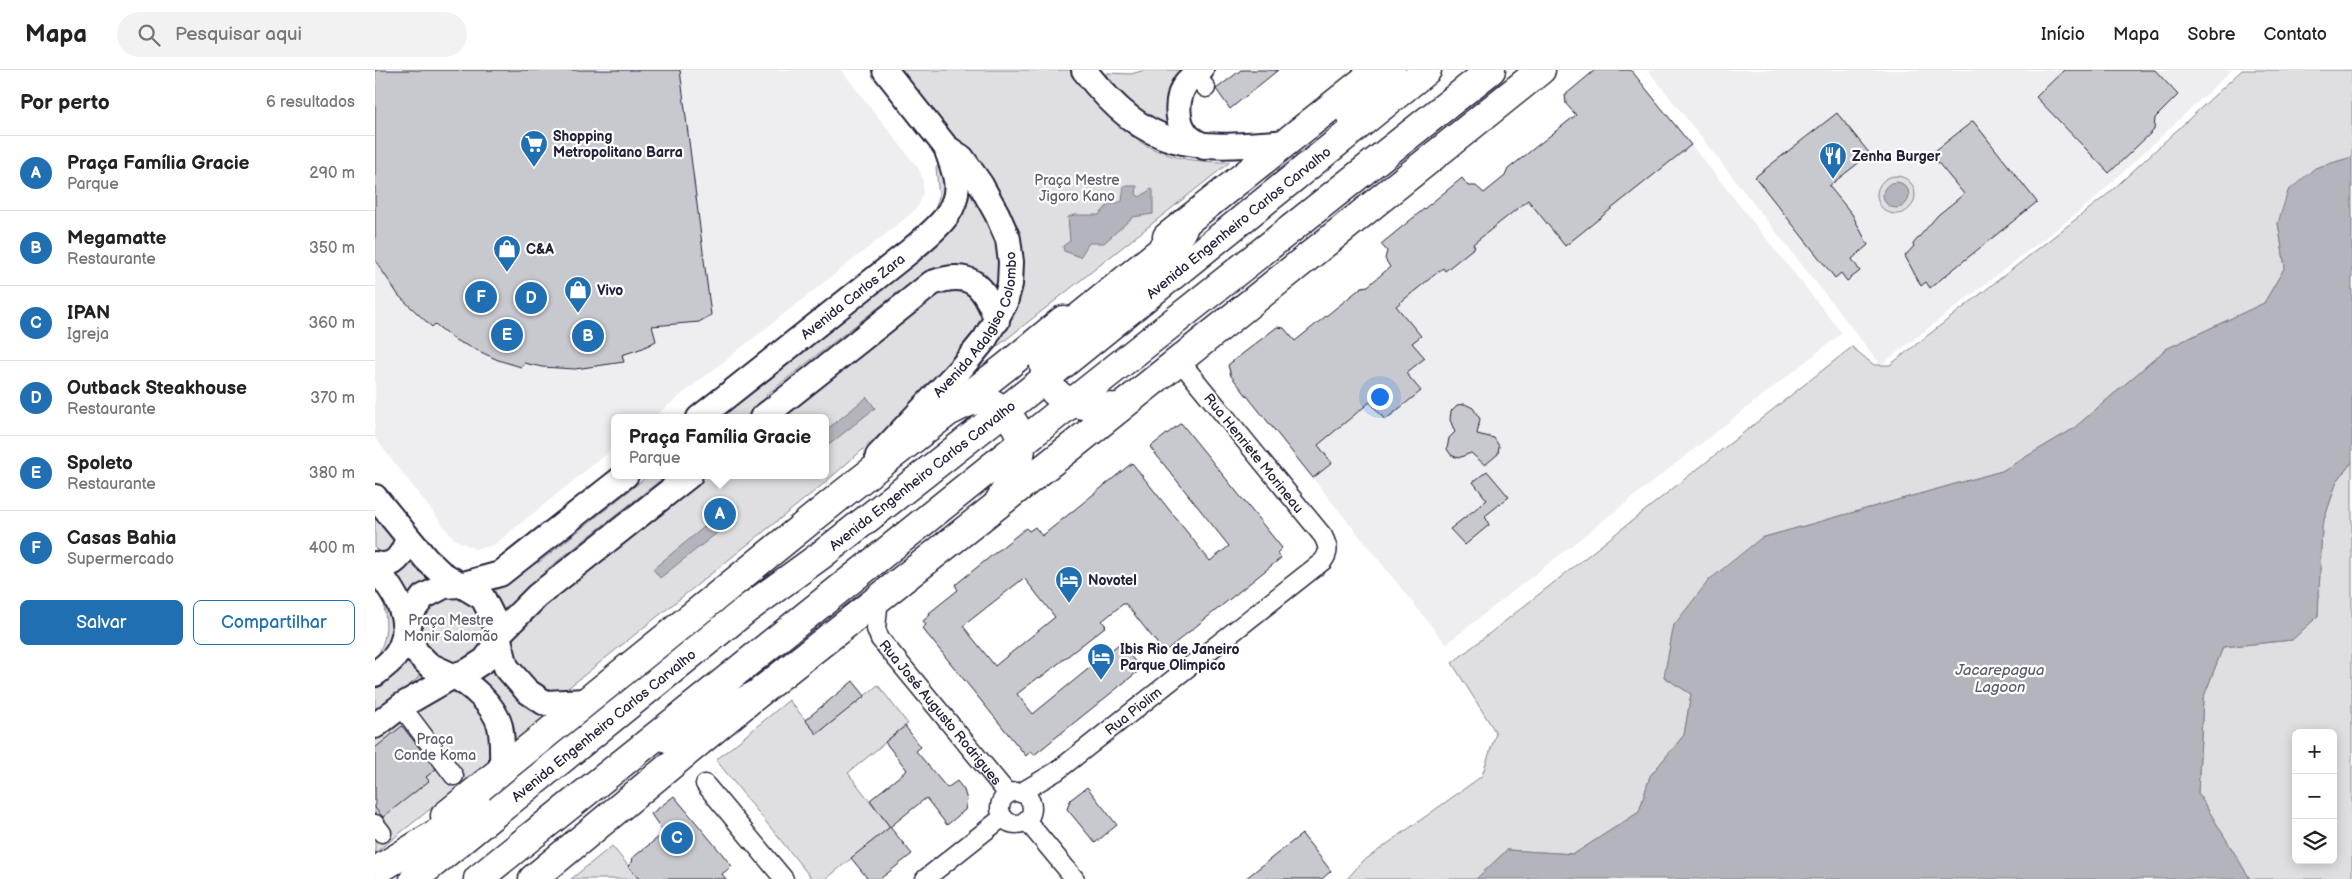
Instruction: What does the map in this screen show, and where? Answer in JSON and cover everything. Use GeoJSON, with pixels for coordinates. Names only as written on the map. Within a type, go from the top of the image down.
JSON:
{"type":"FeatureCollection","features":[{"type":"Feature","properties":{"kind":"main road"},"geometry":{"type":"LineString","coordinates":[[379,869],[844,493],[952,410],[1377,70]]}},
{"type":"Feature","properties":{"kind":"main road"},"geometry":{"type":"LineString","coordinates":[[1287,181],[1391,70]]}},
{"type":"Feature","properties":{"kind":"main road","name":"Avenida Engenheiro Carlos Carvalho"},"geometry":{"type":"LineString","coordinates":[[414,879],[747,609],[820,556],[1046,378],[1287,181],[1427,70]]}},
{"type":"Feature","properties":{"kind":"main road"},"geometry":{"type":"LineString","coordinates":[[478,879],[1071,403],[1491,70]]}},
{"type":"Feature","properties":{"kind":"main road"},"geometry":{"type":"LineString","coordinates":[[533,879],[756,695],[1541,70]]}},
{"type":"Feature","properties":{"kind":"main road"},"geometry":{"type":"LineString","coordinates":[[1120,407],[1103,408],[1071,403],[1056,393],[1046,378],[1043,360],[1045,350],[1052,339],[1179,236],[1186,222]]}},
{"type":"Feature","properties":{"kind":"main road"},"geometry":{"type":"LineString","coordinates":[[952,410],[979,400],[988,401],[1003,411],[1018,431],[1021,444],[1019,456],[1010,484],[997,505]]}},
{"type":"Feature","properties":{"kind":"main road"},"geometry":{"type":"LineString","coordinates":[[379,869],[447,827],[721,622],[747,609]]}},
{"type":"Feature","properties":{"kind":"main road"},"geometry":{"type":"LineString","coordinates":[[620,764],[654,744],[713,718],[756,695]]}},
{"type":"Feature","properties":{"kind":"street","name":"Avenida Adalgisa Colombo"},"geometry":{"type":"LineString","coordinates":[[844,493],[962,367],[997,321],[1010,284],[1011,262],[1007,239],[997,214],[981,185],[962,158],[945,146],[885,70]]}},
{"type":"Feature","properties":{"kind":"street"},"geometry":{"type":"LineString","coordinates":[[1084,70],[1100,91],[1138,125],[1168,139],[1204,147],[1287,142]]}},
{"type":"Feature","properties":{"kind":"street"},"geometry":{"type":"LineString","coordinates":[[1198,76],[1187,81],[1181,91],[1179,120],[1187,135],[1204,147]]}},
{"type":"Feature","properties":{"kind":"street","name":"Avenida Carlos Zara"},"geometry":{"type":"LineString","coordinates":[[704,414],[910,251],[938,226],[951,211],[956,193],[956,180],[945,146]]}},
{"type":"Feature","properties":{"kind":"street"},"geometry":{"type":"LineString","coordinates":[[767,414],[932,283],[948,277],[968,278],[989,299],[997,321]]}},
{"type":"Feature","properties":{"kind":"street","name":"Rua Henriete Morineau"},"geometry":{"type":"LineString","coordinates":[[1179,360],[1328,545]]}},
{"type":"Feature","properties":{"kind":"street"},"geometry":{"type":"LineString","coordinates":[[375,674],[397,654],[407,632],[413,610],[423,597],[444,586],[460,585],[500,574],[514,566],[621,479]]}},
{"type":"Feature","properties":{"kind":"street"},"geometry":{"type":"LineString","coordinates":[[375,726],[401,706],[485,660],[491,652],[497,636],[537,596],[685,479]]}},
{"type":"Feature","properties":{"kind":"street"},"geometry":{"type":"LineString","coordinates":[[375,497],[407,539],[441,573],[483,598],[490,608],[506,667],[535,698],[545,703],[586,701]]}},
{"type":"Feature","properties":{"kind":"street"},"geometry":{"type":"LineString","coordinates":[[407,539],[402,556],[396,562],[389,565],[375,566],[399,603],[407,632],[416,652],[429,665],[467,682],[486,703],[497,720],[502,737],[502,769]]}},
{"type":"Feature","properties":{"kind":"street","name":"Rua Piolim"},"geometry":{"type":"LineString","coordinates":[[1014,793],[1057,771],[1323,561],[1328,555],[1328,545]]}},
{"type":"Feature","properties":{"kind":"street","name":"Rua José Augusto Rodrigues"},"geometry":{"type":"LineString","coordinates":[[879,597],[876,629],[880,639],[1014,793]]}},
{"type":"Feature","properties":{"kind":"street"},"geometry":{"type":"LineString","coordinates":[[401,706],[454,776]]}},
{"type":"Feature","properties":{"kind":"street"},"geometry":{"type":"LineString","coordinates":[[705,784],[784,879]]}},
{"type":"Feature","properties":{"kind":"street"},"geometry":{"type":"LineString","coordinates":[[1014,793],[1030,800],[1032,806],[1026,820],[1013,823],[1003,817],[1001,805],[1014,793]]}},
{"type":"Feature","properties":{"kind":"street"},"geometry":{"type":"LineString","coordinates":[[925,879],[1003,817]]}},
{"type":"Feature","properties":{"kind":"street"},"geometry":{"type":"LineString","coordinates":[[1026,820],[1075,879]]}},
{"type":"Feature","properties":{"kind":"shaded area"},"geometry":{"type":"Polygon","coordinates":[[[375,70],[841,70],[919,169],[923,180],[923,192],[919,204],[912,213],[657,414],[611,414],[611,450],[494,545],[475,549],[454,539],[375,438],[375,70]]]}},
{"type":"Feature","properties":{"kind":"shaded area"},"geometry":{"type":"Polygon","coordinates":[[[1595,70],[1631,70],[1842,333],[1446,644],[1231,376],[1227,368],[1231,362],[1277,327],[1284,328],[1296,340],[1362,287],[1368,285],[1391,267],[1385,259],[1388,252],[1381,244],[1462,178],[1469,186],[1476,186],[1483,193],[1507,174],[1508,169],[1575,115],[1566,104],[1565,95],[1595,70]]]}},
{"type":"Feature","properties":{"kind":"shaded area"},"geometry":{"type":"Polygon","coordinates":[[[1648,70],[2232,70],[2091,202],[1881,365],[1648,70]]]}},
{"type":"Feature","properties":{"kind":"green space","name":"Praça Mestre Jigoro Kano"},"geometry":{"type":"Polygon","coordinates":[[[899,70],[1072,70],[1105,111],[1137,140],[1156,150],[1176,157],[1201,161],[1230,162],[994,349],[1018,277],[955,140],[899,70]]]}},
{"type":"Feature","properties":{"kind":"green space"},"geometry":{"type":"Polygon","coordinates":[[[1145,70],[1184,70],[1172,131],[1133,106],[1108,77],[1107,73],[1131,74],[1145,70]]]}},
{"type":"Feature","properties":{"kind":"green space"},"geometry":{"type":"Polygon","coordinates":[[[2242,70],[2352,70],[2352,157],[2315,168],[2278,223],[2285,267],[2264,303],[2166,349],[2073,429],[2002,471],[1761,538],[1674,625],[1664,677],[1691,694],[1684,735],[1650,776],[1639,812],[1574,854],[1507,850],[1476,879],[1347,879],[1362,862],[1482,776],[1496,733],[1452,663],[1852,347],[1874,365],[1890,365],[2108,194],[2242,70]]]}},
{"type":"Feature","properties":{"kind":"green space"},"geometry":{"type":"Polygon","coordinates":[[[941,165],[945,190],[939,211],[933,215],[939,197],[936,167],[941,165]]]}},
{"type":"Feature","properties":{"kind":"green space"},"geometry":{"type":"Polygon","coordinates":[[[1896,176],[1910,181],[1915,195],[1910,209],[1896,214],[1882,209],[1877,195],[1882,181],[1896,176]]]}},
{"type":"Feature","properties":{"kind":"green space"},"geometry":{"type":"Polygon","coordinates":[[[967,186],[995,233],[1000,254],[998,298],[987,282],[901,295],[898,292],[766,395],[770,400],[752,414],[716,414],[756,382],[759,388],[893,281],[889,276],[967,186]]]}},
{"type":"Feature","properties":{"kind":"green space"},"geometry":{"type":"Polygon","coordinates":[[[954,285],[972,294],[981,310],[982,320],[979,331],[947,376],[821,486],[558,696],[539,690],[525,677],[508,640],[514,627],[698,479],[829,479],[829,414],[781,414],[935,290],[954,285]]]}},
{"type":"Feature","properties":{"kind":"green space"},"geometry":{"type":"Polygon","coordinates":[[[2352,462],[2352,879],[2250,879],[2198,793],[2203,699],[2223,647],[2292,640],[2318,616],[2322,526],[2337,481],[2352,462]]]}},
{"type":"Feature","properties":{"kind":"green space"},"geometry":{"type":"Polygon","coordinates":[[[644,479],[662,479],[545,571],[549,575],[503,613],[491,592],[534,558],[538,563],[644,479]]]}},
{"type":"Feature","properties":{"kind":"green space"},"geometry":{"type":"Polygon","coordinates":[[[375,516],[396,543],[396,550],[382,556],[375,548],[375,516]]]}},
{"type":"Feature","properties":{"kind":"green space"},"geometry":{"type":"Polygon","coordinates":[[[406,557],[430,580],[409,597],[391,569],[406,557]]]}},
{"type":"Feature","properties":{"kind":"green space","name":"Praça Mestre Monir Salomão"},"geometry":{"type":"Polygon","coordinates":[[[457,594],[474,603],[482,616],[484,629],[482,641],[476,651],[467,659],[456,662],[443,662],[428,653],[422,645],[417,632],[430,601],[457,594]]]}},
{"type":"Feature","properties":{"kind":"green space"},"geometry":{"type":"Polygon","coordinates":[[[387,605],[392,622],[393,635],[378,662],[376,658],[385,634],[384,607],[387,605]]]}},
{"type":"Feature","properties":{"kind":"green space"},"geometry":{"type":"Polygon","coordinates":[[[494,660],[549,713],[513,742],[480,687],[477,675],[494,660]]]}},
{"type":"Feature","properties":{"kind":"green space"},"geometry":{"type":"Polygon","coordinates":[[[403,662],[414,665],[420,673],[418,678],[375,713],[375,684],[403,662]]]}},
{"type":"Feature","properties":{"kind":"green space"},"geometry":{"type":"Polygon","coordinates":[[[878,685],[908,724],[848,773],[890,827],[826,879],[812,879],[716,760],[789,700],[817,734],[878,685]]]}},
{"type":"Feature","properties":{"kind":"green space","name":"Praça Conde Koma"},"geometry":{"type":"Polygon","coordinates":[[[448,689],[467,698],[488,720],[492,760],[375,853],[375,737],[448,689]]]}},
{"type":"Feature","properties":{"kind":"green space"},"geometry":{"type":"Polygon","coordinates":[[[612,846],[639,879],[571,879],[612,846]]]}},
{"type":"Feature","properties":{"kind":"water","name":"Jacarepagua Lagoon"},"geometry":{"type":"Polygon","coordinates":[[[2352,157],[2352,462],[2337,481],[2322,526],[2318,616],[2292,640],[2223,647],[2203,699],[2198,793],[2250,879],[1476,879],[1507,850],[1574,854],[1639,812],[1650,776],[1684,735],[1691,694],[1664,677],[1674,625],[1709,580],[1761,538],[2002,471],[2073,429],[2166,349],[2264,303],[2285,267],[2278,223],[2288,191],[2315,168],[2352,157]]]}},
{"type":"Feature","properties":{"kind":"water"},"geometry":{"type":"Polygon","coordinates":[[[1896,182],[1905,186],[1909,195],[1905,204],[1896,208],[1887,204],[1883,195],[1887,186],[1896,182]]]}},
{"type":"Feature","properties":{"kind":"water"},"geometry":{"type":"Polygon","coordinates":[[[1124,186],[1137,186],[1136,194],[1140,197],[1151,189],[1153,190],[1153,214],[1133,217],[1104,243],[1089,243],[1080,257],[1064,251],[1063,246],[1070,241],[1068,217],[1074,215],[1099,215],[1109,204],[1122,201],[1124,186]]]}},
{"type":"Feature","properties":{"kind":"water"},"geometry":{"type":"Polygon","coordinates":[[[867,397],[875,408],[829,445],[829,428],[867,397]]]}},
{"type":"Feature","properties":{"kind":"water"},"geometry":{"type":"Polygon","coordinates":[[[714,519],[722,529],[660,578],[653,569],[714,519]]]}},
{"type":"Feature","properties":{"kind":"building","name":"Shopping Metropolitano Barra"},"geometry":{"type":"Polygon","coordinates":[[[375,70],[680,70],[711,315],[699,322],[652,326],[656,341],[643,348],[622,355],[624,362],[575,369],[542,367],[524,363],[521,367],[498,360],[455,340],[435,324],[432,327],[399,296],[375,260],[375,70]]]}},
{"type":"Feature","properties":{"kind":"building"},"geometry":{"type":"Polygon","coordinates":[[[1241,70],[1278,70],[1230,109],[1216,89],[1241,70]]]}},
{"type":"Feature","properties":{"kind":"building"},"geometry":{"type":"Polygon","coordinates":[[[1595,70],[1631,70],[1691,145],[1565,246],[1528,200],[1473,244],[1475,247],[1445,271],[1443,268],[1396,306],[1421,336],[1412,343],[1425,358],[1406,373],[1421,391],[1385,420],[1370,402],[1318,445],[1332,463],[1313,478],[1231,376],[1228,365],[1277,327],[1284,328],[1295,341],[1362,287],[1368,286],[1390,267],[1385,259],[1387,251],[1381,244],[1462,178],[1468,186],[1476,186],[1484,193],[1505,176],[1508,169],[1576,115],[1566,104],[1565,95],[1595,70]]]}},
{"type":"Feature","properties":{"kind":"building"},"geometry":{"type":"Polygon","coordinates":[[[2064,70],[2155,70],[2178,95],[2155,118],[2154,130],[2109,173],[2036,97],[2064,70]]]}},
{"type":"Feature","properties":{"kind":"building"},"geometry":{"type":"Polygon","coordinates":[[[1837,113],[1870,154],[1829,186],[1852,214],[1868,245],[1852,259],[1860,271],[1847,281],[1841,273],[1835,278],[1755,177],[1837,113]]]}},
{"type":"Feature","properties":{"kind":"building"},"geometry":{"type":"Polygon","coordinates":[[[1973,121],[2037,202],[1930,288],[1926,282],[1921,286],[1905,256],[1938,215],[1964,194],[1931,154],[1973,121]]]}},
{"type":"Feature","properties":{"kind":"building"},"geometry":{"type":"Polygon","coordinates":[[[1465,404],[1473,408],[1480,419],[1477,434],[1494,438],[1499,446],[1498,454],[1485,465],[1471,453],[1458,458],[1451,455],[1447,449],[1449,438],[1455,432],[1450,420],[1451,411],[1457,405],[1465,404]]]}},
{"type":"Feature","properties":{"kind":"building"},"geometry":{"type":"Polygon","coordinates":[[[1181,423],[1282,548],[1277,553],[1281,558],[1164,652],[1126,604],[1123,604],[1102,621],[1106,626],[1017,694],[1033,714],[1120,643],[1141,669],[1034,755],[1031,751],[1026,756],[922,628],[926,625],[923,621],[930,615],[929,613],[958,590],[955,585],[1026,528],[1029,531],[1035,527],[1042,536],[1132,463],[1210,561],[1229,546],[1150,447],[1181,423]],[[1024,578],[963,626],[995,666],[1055,617],[1024,578]]]}},
{"type":"Feature","properties":{"kind":"building"},"geometry":{"type":"Polygon","coordinates":[[[1487,471],[1509,497],[1485,516],[1489,525],[1465,545],[1450,529],[1487,500],[1473,482],[1487,471]]]}},
{"type":"Feature","properties":{"kind":"building"},"geometry":{"type":"Polygon","coordinates":[[[853,681],[865,696],[817,734],[805,720],[853,681]]]}},
{"type":"Feature","properties":{"kind":"building"},"geometry":{"type":"Polygon","coordinates":[[[402,726],[436,769],[426,777],[429,781],[383,817],[375,808],[375,748],[402,726]]]}},
{"type":"Feature","properties":{"kind":"building"},"geometry":{"type":"Polygon","coordinates":[[[905,726],[921,747],[916,751],[947,788],[957,781],[964,790],[967,800],[965,810],[947,825],[926,798],[890,827],[870,800],[907,770],[885,742],[905,726]]]}},
{"type":"Feature","properties":{"kind":"building"},"geometry":{"type":"Polygon","coordinates":[[[1087,787],[1117,825],[1095,843],[1067,809],[1070,800],[1087,787]]]}},
{"type":"Feature","properties":{"kind":"building"},"geometry":{"type":"Polygon","coordinates":[[[674,796],[732,866],[722,874],[726,879],[639,879],[628,866],[633,861],[631,859],[664,833],[651,814],[674,796]]]}},
{"type":"Feature","properties":{"kind":"building"},"geometry":{"type":"Polygon","coordinates":[[[890,827],[912,854],[880,879],[868,879],[851,858],[890,827]]]}},
{"type":"Feature","properties":{"kind":"building"},"geometry":{"type":"Polygon","coordinates":[[[1302,834],[1331,871],[1322,879],[1245,879],[1302,834]]]}},
{"type":"Feature","properties":{"kind":"place","name":"Shopping Metropolitano Barra"},"geometry":{"type":"Point","coordinates":[534,168]}},
{"type":"Feature","properties":{"kind":"place","name":"Zenha Burger"},"geometry":{"type":"Point","coordinates":[1833,180]}},
{"type":"Feature","properties":{"kind":"place","name":"C&A"},"geometry":{"type":"Point","coordinates":[507,273]}},
{"type":"Feature","properties":{"kind":"place","name":"Casas Bahia"},"geometry":{"type":"Point","coordinates":[481,297]}},
{"type":"Feature","properties":{"kind":"place","name":"Outback Steakhouse"},"geometry":{"type":"Point","coordinates":[531,298]}},
{"type":"Feature","properties":{"kind":"place","name":"Vivo"},"geometry":{"type":"Point","coordinates":[578,314]}},
{"type":"Feature","properties":{"kind":"place","name":"Spoleto"},"geometry":{"type":"Point","coordinates":[507,335]}},
{"type":"Feature","properties":{"kind":"place","name":"Megamatte"},"geometry":{"type":"Point","coordinates":[588,336]}},
{"type":"Feature","properties":{"kind":"place","name":"Praça Família Gracie"},"geometry":{"type":"Point","coordinates":[720,514]}},
{"type":"Feature","properties":{"kind":"place","name":"Novotel"},"geometry":{"type":"Point","coordinates":[1069,604]}},
{"type":"Feature","properties":{"kind":"place","name":"Ibis Rio de Janeiro Parque Olimpico"},"geometry":{"type":"Point","coordinates":[1101,681]}},
{"type":"Feature","properties":{"kind":"place","name":"IPAN"},"geometry":{"type":"Point","coordinates":[677,838]}}]}
